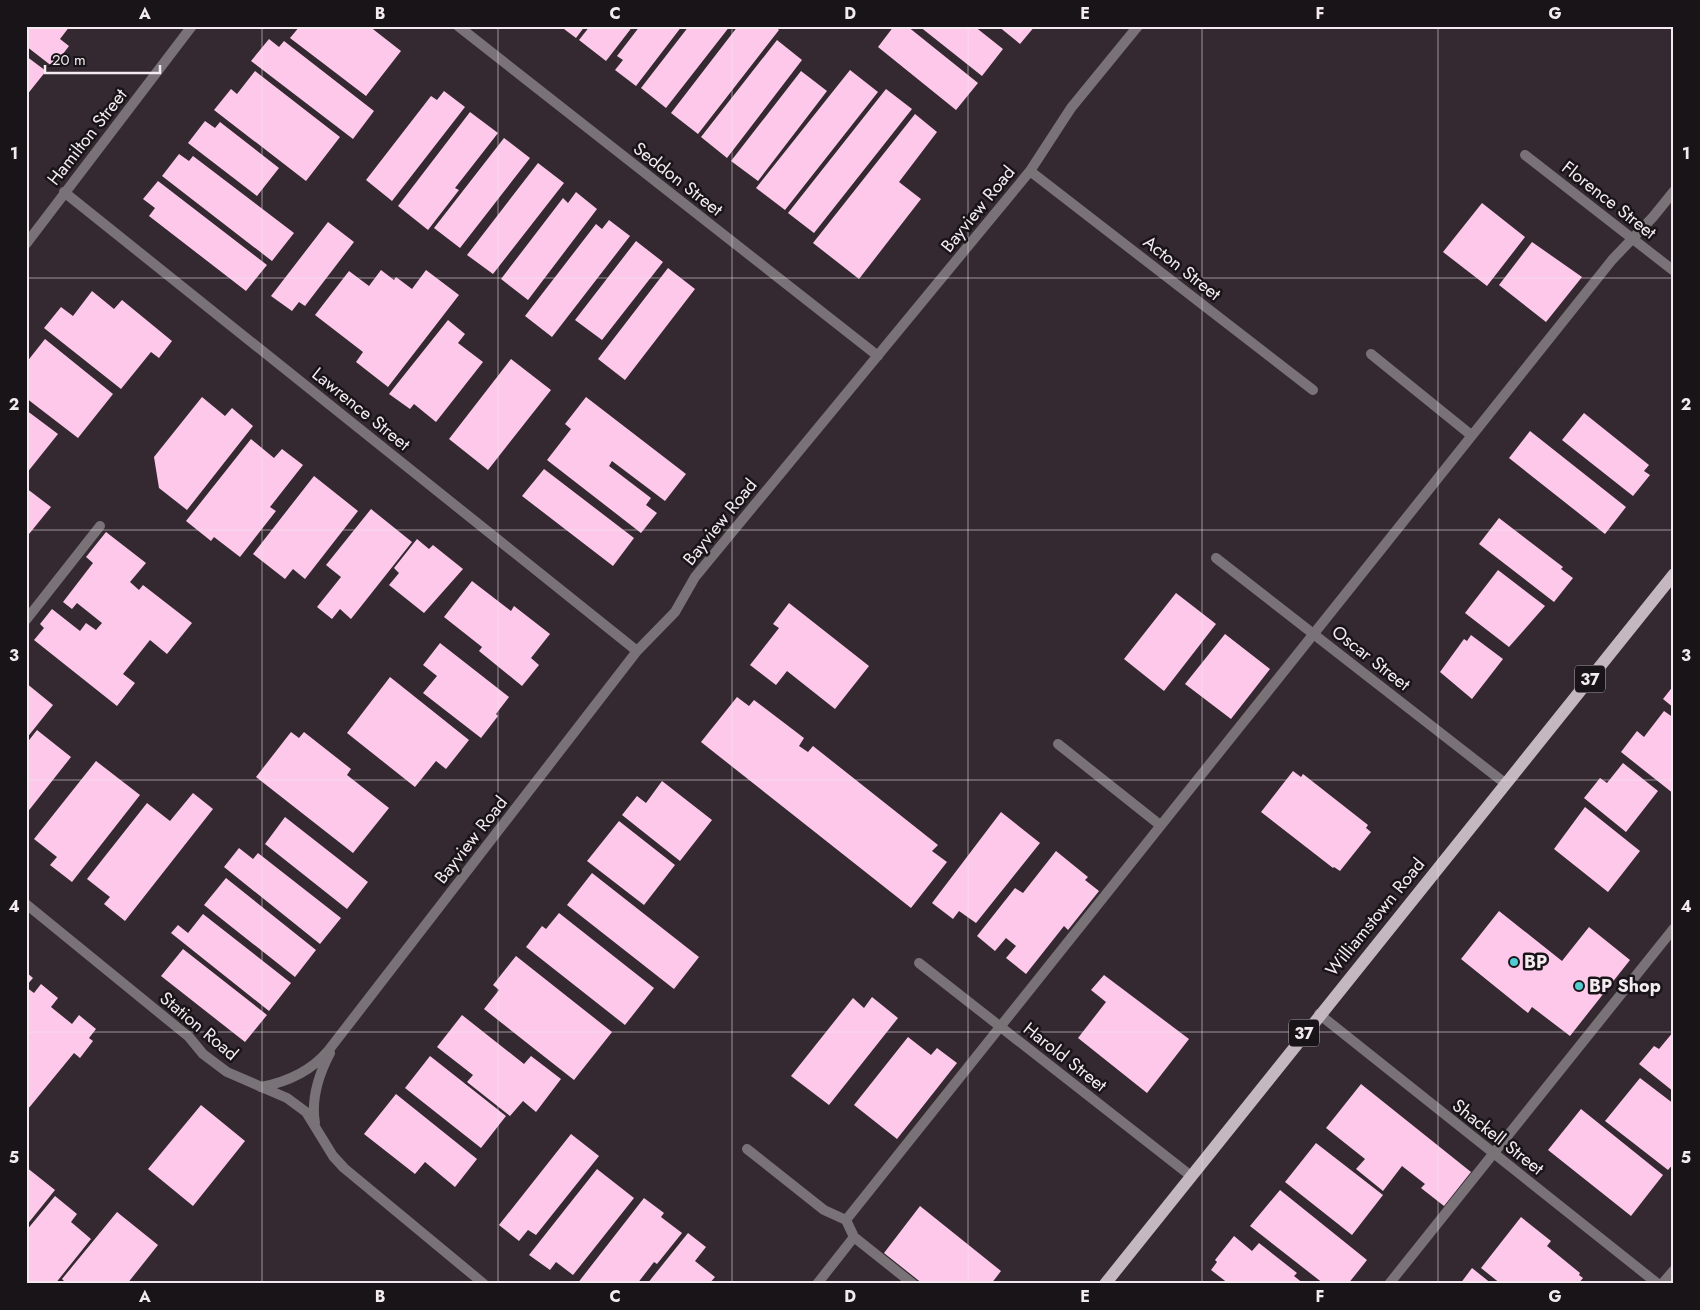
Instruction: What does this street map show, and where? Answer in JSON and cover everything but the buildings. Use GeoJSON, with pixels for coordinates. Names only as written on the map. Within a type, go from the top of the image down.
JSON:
{"type":"FeatureCollection","features":[{"type":"Feature","properties":{"kind":"main road","name":"Williamstown Road"},"geometry":{"type":"LineString","coordinates":[[1105,1284],[1319,1014],[1674,574]]}},
{"type":"Feature","properties":{"kind":"street","name":"Hamilton Street"},"geometry":{"type":"LineString","coordinates":[[26,244],[192,26]]}},
{"type":"Feature","properties":{"kind":"street","name":"Seddon Street"},"geometry":{"type":"LineString","coordinates":[[458,26],[878,356]]}},
{"type":"Feature","properties":{"kind":"street","name":"Bayview Road"},"geometry":{"type":"LineString","coordinates":[[261,1087],[276,1084],[308,1069],[319,1061],[335,1043],[637,651],[675,612],[695,577],[1030,171],[1072,108],[1138,26]]}},
{"type":"Feature","properties":{"kind":"street","name":"Florence Street"},"geometry":{"type":"LineString","coordinates":[[1525,155],[1674,271]]}},
{"type":"Feature","properties":{"kind":"street","name":"Acton Street"},"geometry":{"type":"LineString","coordinates":[[1030,171],[1313,390]]}},
{"type":"Feature","properties":{"kind":"street"},"geometry":{"type":"LineString","coordinates":[[846,1220],[1612,260],[1633,239],[1674,191]]}},
{"type":"Feature","properties":{"kind":"street","name":"Lawrence Street"},"geometry":{"type":"LineString","coordinates":[[64,192],[637,651]]}},
{"type":"Feature","properties":{"kind":"street"},"geometry":{"type":"LineString","coordinates":[[1371,354],[1472,435]]}},
{"type":"Feature","properties":{"kind":"street"},"geometry":{"type":"LineString","coordinates":[[26,620],[100,526]]}},
{"type":"Feature","properties":{"kind":"street","name":"Oscar Street"},"geometry":{"type":"LineString","coordinates":[[1216,558],[1506,784]]}},
{"type":"Feature","properties":{"kind":"street"},"geometry":{"type":"LineString","coordinates":[[1058,744],[1160,825]]}},
{"type":"Feature","properties":{"kind":"street","name":"Station Road"},"geometry":{"type":"LineString","coordinates":[[26,904],[192,1039],[211,1060],[239,1079],[294,1102],[306,1112],[315,1124],[332,1156],[344,1168],[484,1284]]}},
{"type":"Feature","properties":{"kind":"street"},"geometry":{"type":"LineString","coordinates":[[1389,1284],[1674,928]]}},
{"type":"Feature","properties":{"kind":"street","name":"Harold Street"},"geometry":{"type":"LineString","coordinates":[[919,963],[1191,1176]]}},
{"type":"Feature","properties":{"kind":"street","name":"Shackell Street"},"geometry":{"type":"LineString","coordinates":[[1319,1014],[1492,1154],[1658,1284]]}},
{"type":"Feature","properties":{"kind":"street","name":"Bayview Road"},"geometry":{"type":"LineString","coordinates":[[315,1124],[316,1093],[327,1059],[335,1043]]}},
{"type":"Feature","properties":{"kind":"street"},"geometry":{"type":"LineString","coordinates":[[747,1149],[824,1210],[846,1220],[854,1237],[913,1284]]}},
{"type":"Feature","properties":{"kind":"street"},"geometry":{"type":"LineString","coordinates":[[817,1284],[854,1237]]}},
{"type":"Feature","properties":{"kind":"street"},"geometry":{"type":"LineString","coordinates":[[1662,1284],[1674,1270]]}},
{"type":"Feature","properties":{"kind":"place","name":"BP"},"geometry":{"type":"Point","coordinates":[1514,962]}},
{"type":"Feature","properties":{"kind":"place","name":"BP Shop"},"geometry":{"type":"Point","coordinates":[1579,986]}}]}
